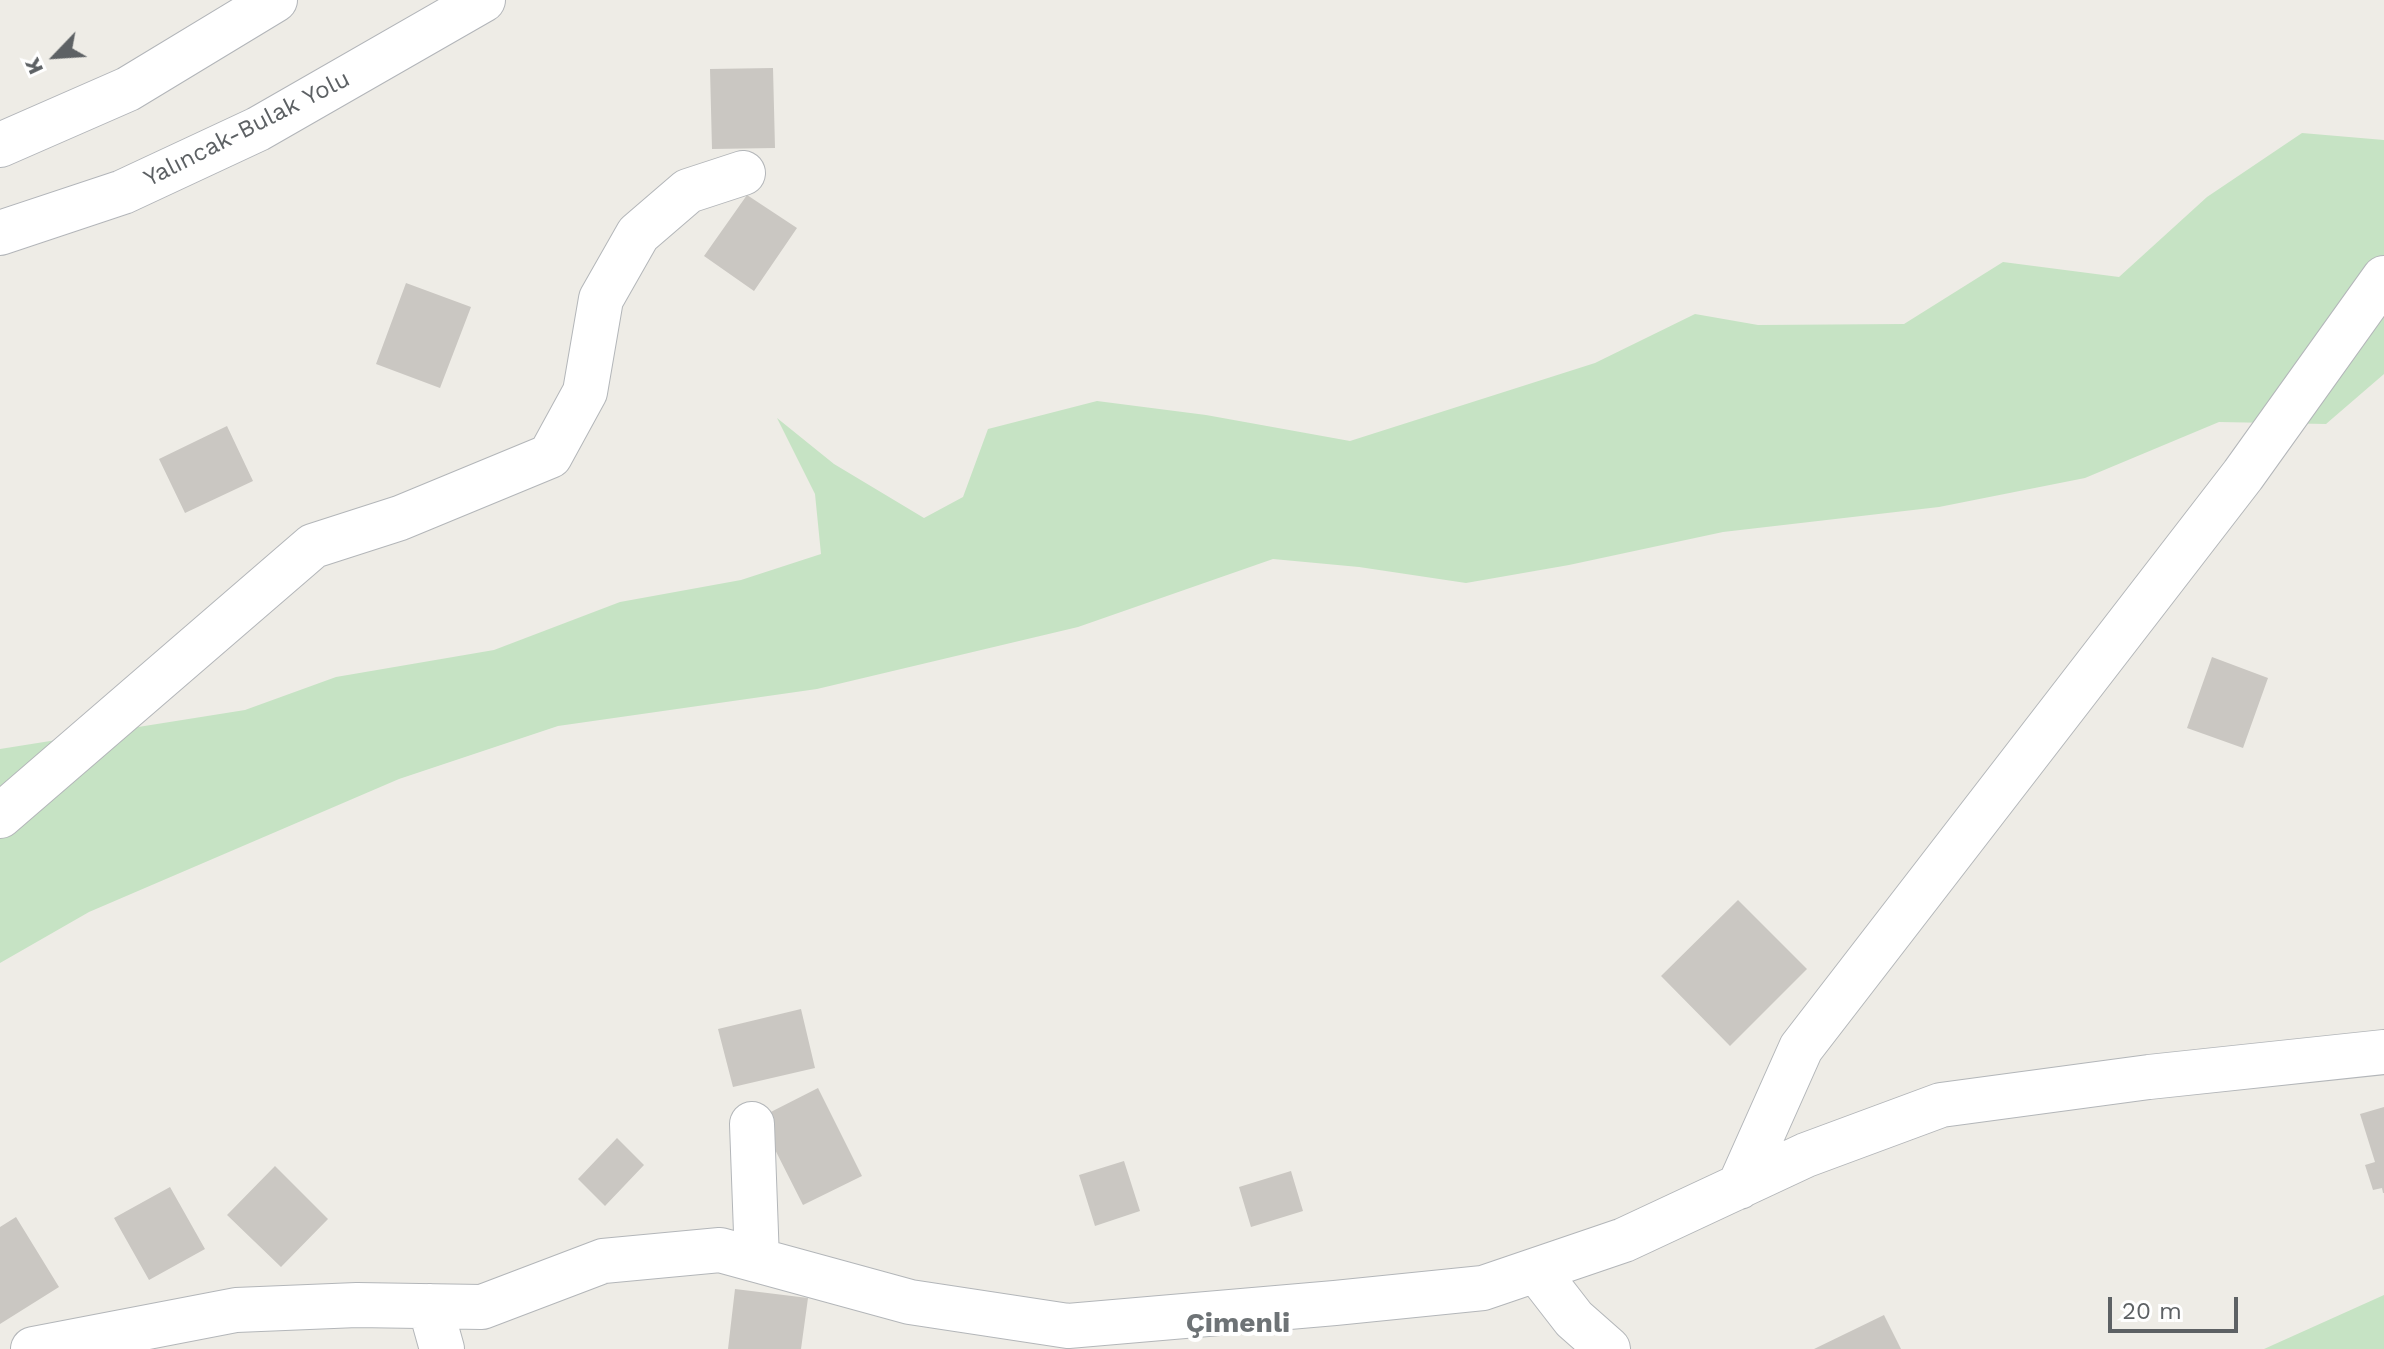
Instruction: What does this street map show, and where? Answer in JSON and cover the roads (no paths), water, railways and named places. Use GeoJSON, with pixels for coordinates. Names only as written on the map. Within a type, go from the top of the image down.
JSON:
{"type":"FeatureCollection","features":[{"type":"Feature","properties":{"kind":"street"},"geometry":{"type":"LineString","coordinates":[[0,145],[128,89],[275,0]]}},
{"type":"Feature","properties":{"kind":"street","name":"Yalıncak-Bulak Yolu"},"geometry":{"type":"LineString","coordinates":[[0,233],[123,192],[258,129],[483,0]]}},
{"type":"Feature","properties":{"kind":"street"},"geometry":{"type":"LineString","coordinates":[[0,816],[313,546],[400,518],[550,456],[585,392],[601,299],[638,234],[688,191],[743,173]]}},
{"type":"Feature","properties":{"kind":"street"},"geometry":{"type":"LineString","coordinates":[[1739,1187],[1801,1048],[2243,475],[2384,278]]}},
{"type":"Feature","properties":{"kind":"street"},"geometry":{"type":"LineString","coordinates":[[53,1347],[236,1310],[357,1305],[482,1307],[603,1261],[720,1250],[910,1302],[1068,1326],[1179,1333],[1483,1288],[1624,1240],[1806,1155],[1941,1105],[2149,1077],[2384,1052]]}},
{"type":"Feature","properties":{"kind":"street"},"geometry":{"type":"LineString","coordinates":[[752,1124],[757,1260]]}},
{"type":"Feature","properties":{"kind":"street"},"geometry":{"type":"LineString","coordinates":[[1536,1270],[1574,1319],[1608,1349]]}},
{"type":"Feature","properties":{"kind":"street"},"geometry":{"type":"LineString","coordinates":[[430,1306],[442,1349]]}},
{"type":"Feature","properties":{"kind":"district","name":"Çimenli"},"geometry":{"type":"Point","coordinates":[1238,1324]}}]}
